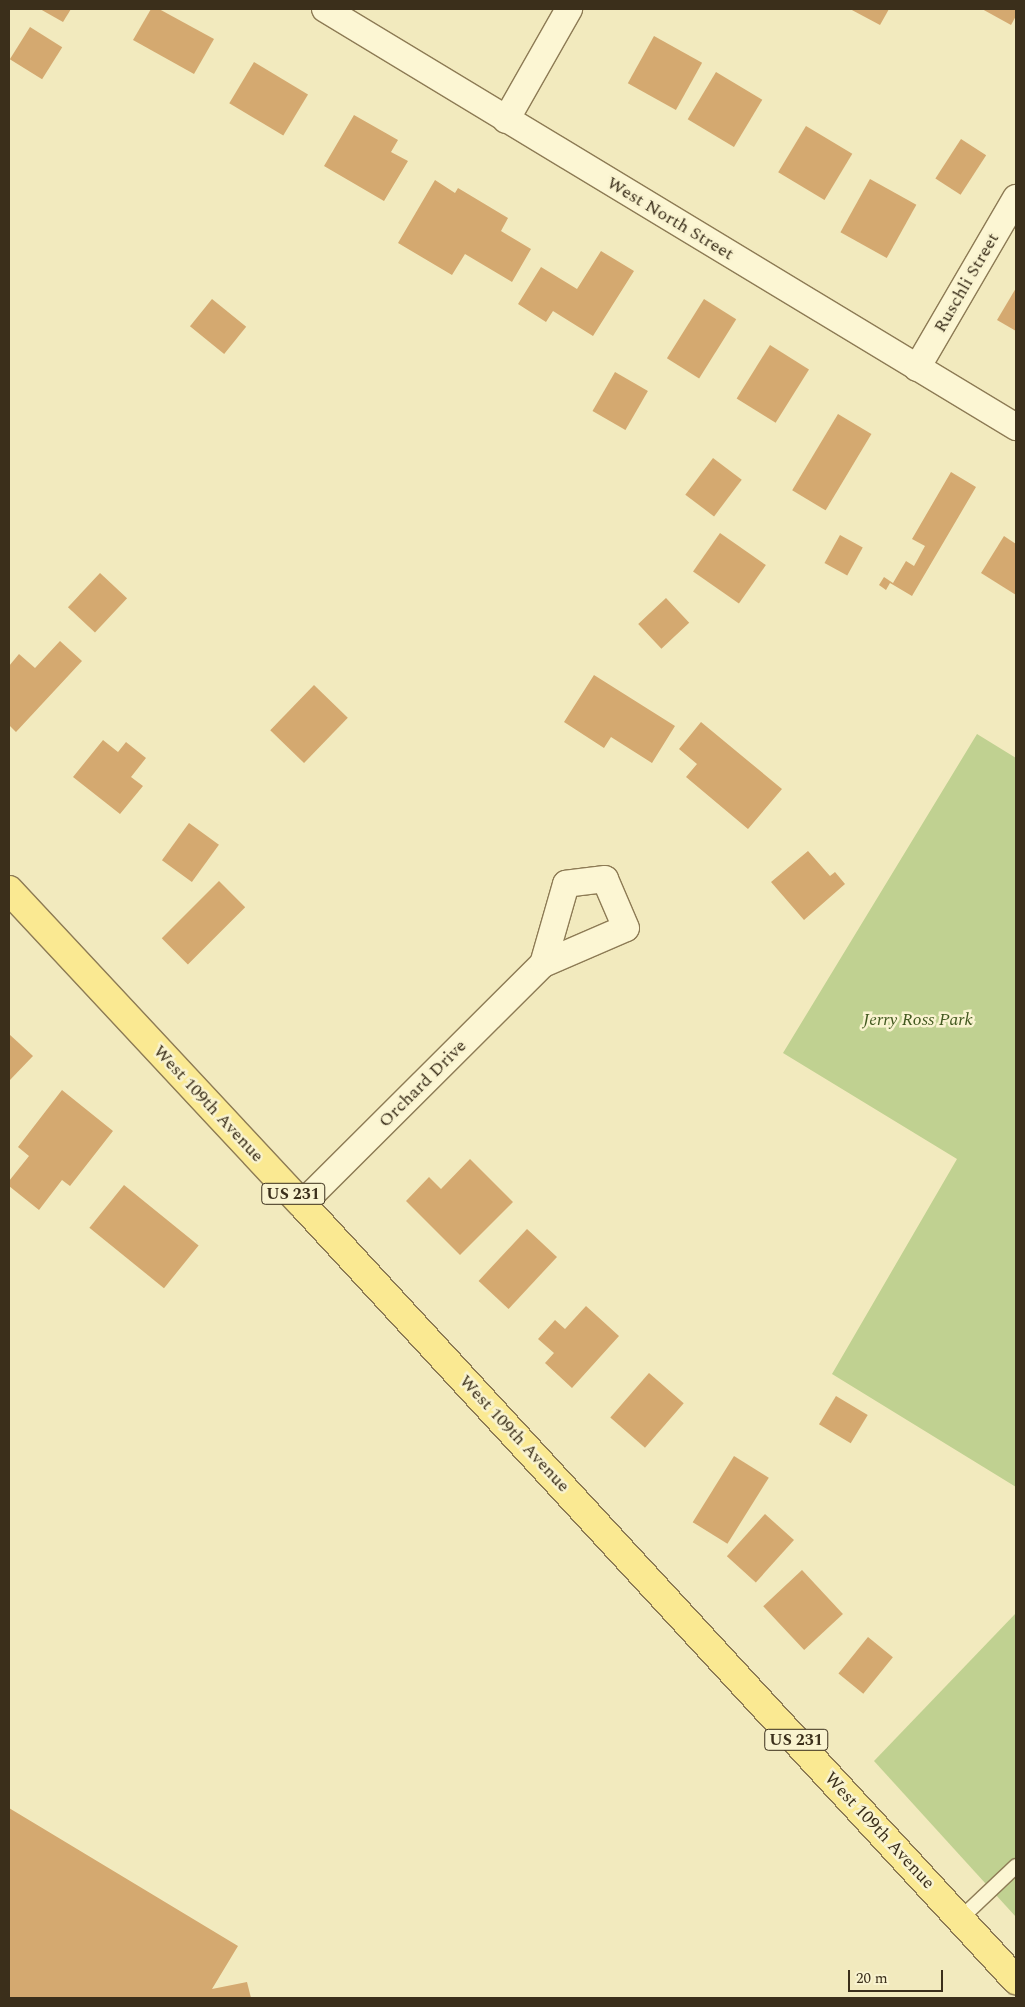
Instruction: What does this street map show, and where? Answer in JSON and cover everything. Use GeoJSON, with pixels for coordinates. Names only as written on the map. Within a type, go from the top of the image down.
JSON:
{"type":"FeatureCollection","features":[{"type":"Feature","properties":{"kind":"main road","name":"West 109th Avenue"},"geometry":{"type":"LineString","coordinates":[[9,890],[302,1204],[1016,1980]]}},
{"type":"Feature","properties":{"kind":"street","name":"West North Street"},"geometry":{"type":"LineString","coordinates":[[325,9],[1016,427]]}},
{"type":"Feature","properties":{"kind":"street"},"geometry":{"type":"LineString","coordinates":[[506,120],[569,9]]}},
{"type":"Feature","properties":{"kind":"street","name":"Ruschli Street"},"geometry":{"type":"LineString","coordinates":[[917,368],[1016,198]]}},
{"type":"Feature","properties":{"kind":"street","name":"Orchard Drive"},"geometry":{"type":"LineString","coordinates":[[302,1204],[543,964]]}},
{"type":"Feature","properties":{"kind":"lane"},"geometry":{"type":"LineString","coordinates":[[960,1919],[1016,1866]]}},
{"type":"Feature","properties":{"kind":"green space","name":"Jerry Ross Park"},"geometry":{"type":"Polygon","coordinates":[[[977,734],[1016,758],[1016,1487],[832,1374],[957,1159],[783,1053],[977,734]]]}},
{"type":"Feature","properties":{"kind":"green space"},"geometry":{"type":"Polygon","coordinates":[[[1016,1613],[1016,1917],[874,1761],[1016,1613]]]}},
{"type":"Feature","properties":{"kind":"building"},"geometry":{"type":"Polygon","coordinates":[[[40,9],[71,9],[63,22],[40,9]]]}},
{"type":"Feature","properties":{"kind":"building"},"geometry":{"type":"Polygon","coordinates":[[[151,9],[159,9],[214,39],[194,74],[133,40],[151,9]]]}},
{"type":"Feature","properties":{"kind":"building"},"geometry":{"type":"Polygon","coordinates":[[[850,9],[889,9],[880,25],[850,9]]]}},
{"type":"Feature","properties":{"kind":"building"},"geometry":{"type":"Polygon","coordinates":[[[982,9],[1016,9],[1016,16],[1011,25],[982,9]]]}},
{"type":"Feature","properties":{"kind":"building"},"geometry":{"type":"Polygon","coordinates":[[[30,27],[62,47],[42,79],[10,59],[30,27]]]}},
{"type":"Feature","properties":{"kind":"building"},"geometry":{"type":"Polygon","coordinates":[[[654,36],[702,63],[676,110],[628,83],[654,36]]]}},
{"type":"Feature","properties":{"kind":"building"},"geometry":{"type":"Polygon","coordinates":[[[254,62],[308,94],[283,136],[229,103],[254,62]]]}},
{"type":"Feature","properties":{"kind":"building"},"geometry":{"type":"Polygon","coordinates":[[[716,72],[762,100],[734,147],[688,119],[716,72]]]}},
{"type":"Feature","properties":{"kind":"building"},"geometry":{"type":"Polygon","coordinates":[[[354,115],[398,140],[391,152],[408,161],[384,201],[324,166],[354,115]]]}},
{"type":"Feature","properties":{"kind":"building"},"geometry":{"type":"Polygon","coordinates":[[[806,126],[852,154],[824,200],[778,172],[806,126]]]}},
{"type":"Feature","properties":{"kind":"building"},"geometry":{"type":"Polygon","coordinates":[[[961,139],[986,155],[961,195],[935,178],[961,139]]]}},
{"type":"Feature","properties":{"kind":"building"},"geometry":{"type":"Polygon","coordinates":[[[870,179],[916,205],[887,258],[840,232],[870,179]]]}},
{"type":"Feature","properties":{"kind":"building"},"geometry":{"type":"Polygon","coordinates":[[[435,180],[455,193],[458,188],[508,218],[501,231],[531,249],[512,282],[465,254],[452,275],[398,243],[435,180]]]}},
{"type":"Feature","properties":{"kind":"building"},"geometry":{"type":"Polygon","coordinates":[[[601,251],[634,271],[593,336],[553,311],[546,322],[518,304],[541,267],[577,289],[601,251]]]}},
{"type":"Feature","properties":{"kind":"building"},"geometry":{"type":"Polygon","coordinates":[[[1016,288],[1016,331],[997,320],[1016,288]]]}},
{"type":"Feature","properties":{"kind":"building"},"geometry":{"type":"Polygon","coordinates":[[[212,299],[246,327],[224,354],[190,326],[212,299]]]}},
{"type":"Feature","properties":{"kind":"building"},"geometry":{"type":"Polygon","coordinates":[[[704,299],[736,319],[699,379],[667,358],[704,299]]]}},
{"type":"Feature","properties":{"kind":"building"},"geometry":{"type":"Polygon","coordinates":[[[770,345],[809,369],[776,423],[737,398],[770,345]]]}},
{"type":"Feature","properties":{"kind":"building"},"geometry":{"type":"Polygon","coordinates":[[[615,372],[648,391],[625,430],[592,411],[615,372]]]}},
{"type":"Feature","properties":{"kind":"building"},"geometry":{"type":"Polygon","coordinates":[[[838,414],[871,434],[826,510],[792,490],[838,414]]]}},
{"type":"Feature","properties":{"kind":"building"},"geometry":{"type":"Polygon","coordinates":[[[713,458],[742,480],[714,516],[685,495],[713,458]]]}},
{"type":"Feature","properties":{"kind":"building"},"geometry":{"type":"Polygon","coordinates":[[[951,472],[976,487],[912,596],[890,583],[886,590],[879,585],[884,577],[893,583],[906,561],[914,566],[925,546],[912,539],[951,472]]]}},
{"type":"Feature","properties":{"kind":"building"},"geometry":{"type":"Polygon","coordinates":[[[720,533],[766,565],[739,604],[693,572],[720,533]]]}},
{"type":"Feature","properties":{"kind":"building"},"geometry":{"type":"Polygon","coordinates":[[[840,535],[863,548],[847,576],[824,563],[840,535]]]}},
{"type":"Feature","properties":{"kind":"building"},"geometry":{"type":"Polygon","coordinates":[[[1004,536],[1016,544],[1016,595],[981,573],[1004,536]]]}},
{"type":"Feature","properties":{"kind":"building"},"geometry":{"type":"Polygon","coordinates":[[[100,573],[127,598],[95,633],[68,607],[100,573]]]}},
{"type":"Feature","properties":{"kind":"building"},"geometry":{"type":"Polygon","coordinates":[[[666,598],[689,623],[661,649],[638,624],[666,598]]]}},
{"type":"Feature","properties":{"kind":"building"},"geometry":{"type":"Polygon","coordinates":[[[60,641],[82,661],[16,732],[9,725],[9,666],[19,654],[35,668],[60,641]]]}},
{"type":"Feature","properties":{"kind":"building"},"geometry":{"type":"Polygon","coordinates":[[[594,675],[675,726],[652,763],[611,737],[604,748],[564,722],[594,675]]]}},
{"type":"Feature","properties":{"kind":"building"},"geometry":{"type":"Polygon","coordinates":[[[314,685],[348,718],[304,763],[270,730],[314,685]]]}},
{"type":"Feature","properties":{"kind":"building"},"geometry":{"type":"Polygon","coordinates":[[[701,722],[782,789],[748,829],[686,777],[697,764],[679,749],[701,722]]]}},
{"type":"Feature","properties":{"kind":"building"},"geometry":{"type":"Polygon","coordinates":[[[103,740],[118,752],[126,742],[146,758],[131,777],[143,786],[120,814],[73,777],[103,740]]]}},
{"type":"Feature","properties":{"kind":"building"},"geometry":{"type":"Polygon","coordinates":[[[189,823],[219,845],[192,882],[162,860],[189,823]]]}},
{"type":"Feature","properties":{"kind":"building"},"geometry":{"type":"Polygon","coordinates":[[[808,851],[830,876],[835,872],[845,884],[804,920],[771,882],[808,851]]]}},
{"type":"Feature","properties":{"kind":"building"},"geometry":{"type":"Polygon","coordinates":[[[219,881],[245,907],[188,964],[162,938],[219,881]]]}},
{"type":"Feature","properties":{"kind":"building"},"geometry":{"type":"Polygon","coordinates":[[[9,1034],[33,1056],[9,1081],[9,1034]]]}},
{"type":"Feature","properties":{"kind":"building"},"geometry":{"type":"Polygon","coordinates":[[[62,1090],[113,1131],[70,1186],[62,1180],[39,1210],[9,1186],[9,1181],[29,1156],[18,1147],[62,1090]]]}},
{"type":"Feature","properties":{"kind":"building"},"geometry":{"type":"Polygon","coordinates":[[[470,1159],[513,1202],[460,1255],[406,1201],[429,1177],[441,1189],[470,1159]]]}},
{"type":"Feature","properties":{"kind":"building"},"geometry":{"type":"Polygon","coordinates":[[[124,1185],[199,1245],[164,1288],[89,1228],[124,1185]]]}},
{"type":"Feature","properties":{"kind":"building"},"geometry":{"type":"Polygon","coordinates":[[[527,1229],[557,1257],[509,1309],[479,1281],[527,1229]]]}},
{"type":"Feature","properties":{"kind":"building"},"geometry":{"type":"Polygon","coordinates":[[[586,1306],[619,1336],[572,1388],[545,1363],[554,1353],[538,1339],[555,1320],[565,1329],[586,1306]]]}},
{"type":"Feature","properties":{"kind":"building"},"geometry":{"type":"Polygon","coordinates":[[[649,1373],[684,1403],[645,1448],[610,1418],[649,1373]]]}},
{"type":"Feature","properties":{"kind":"building"},"geometry":{"type":"Polygon","coordinates":[[[836,1396],[868,1415],[851,1443],[819,1424],[836,1396]]]}},
{"type":"Feature","properties":{"kind":"building"},"geometry":{"type":"Polygon","coordinates":[[[734,1456],[769,1478],[727,1544],[693,1522],[734,1456]]]}},
{"type":"Feature","properties":{"kind":"building"},"geometry":{"type":"Polygon","coordinates":[[[765,1514],[794,1540],[756,1582],[727,1556],[765,1514]]]}},
{"type":"Feature","properties":{"kind":"building"},"geometry":{"type":"Polygon","coordinates":[[[802,1570],[843,1614],[804,1650],[763,1606],[802,1570]]]}},
{"type":"Feature","properties":{"kind":"building"},"geometry":{"type":"Polygon","coordinates":[[[868,1637],[893,1657],[863,1694],[838,1674],[868,1637]]]}},
{"type":"Feature","properties":{"kind":"building"},"geometry":{"type":"Polygon","coordinates":[[[9,1808],[238,1946],[212,1989],[247,1982],[251,1998],[9,1998],[9,1808]]]}}]}
